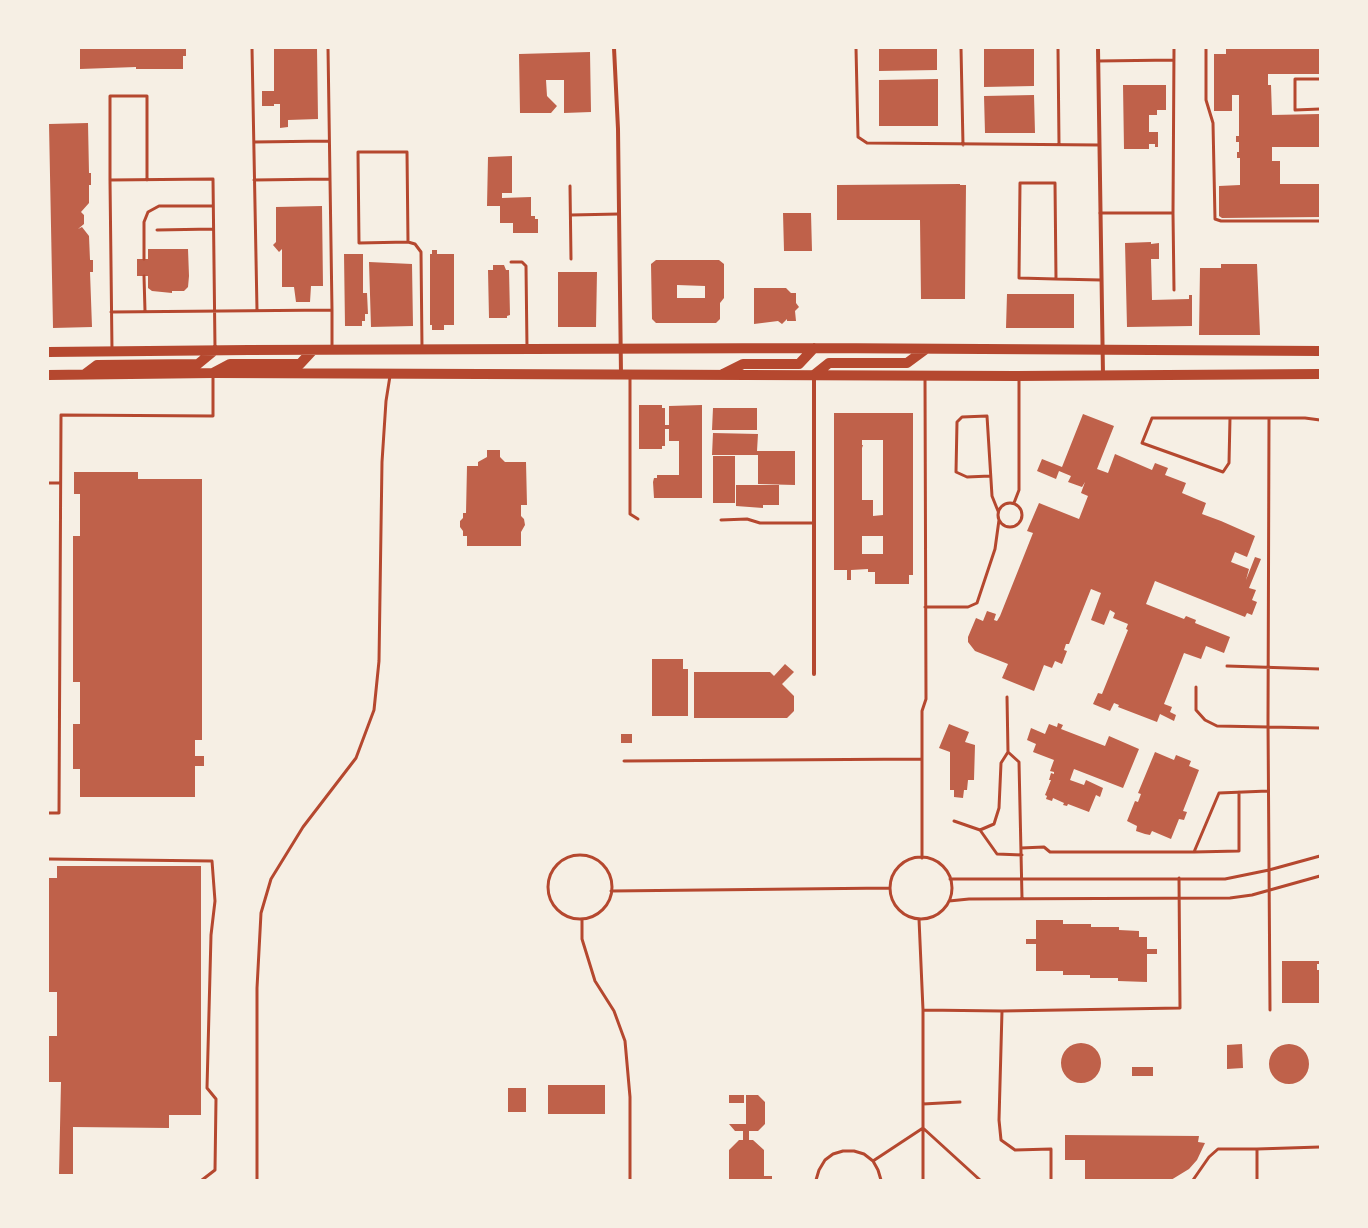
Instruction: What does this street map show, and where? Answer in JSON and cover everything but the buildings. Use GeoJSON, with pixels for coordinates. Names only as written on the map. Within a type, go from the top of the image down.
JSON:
{"type":"FeatureCollection","features":[{"type":"Feature","properties":{"kind":"main road"},"geometry":{"type":"LineString","coordinates":[[721,375],[743,364],[798,364],[814,348]]}},
{"type":"Feature","properties":{"kind":"main road"},"geometry":{"type":"LineString","coordinates":[[48,352],[814,348],[1320,352]]}},
{"type":"Feature","properties":{"kind":"main road"},"geometry":{"type":"LineString","coordinates":[[814,375],[829,363],[907,363],[926,349]]}},
{"type":"Feature","properties":{"kind":"main road"},"geometry":{"type":"LineString","coordinates":[[85,374],[97,365],[198,364],[215,350]]}},
{"type":"Feature","properties":{"kind":"main road"},"geometry":{"type":"LineString","coordinates":[[213,373],[230,364],[300,364],[313,350]]}},
{"type":"Feature","properties":{"kind":"main road"},"geometry":{"type":"LineString","coordinates":[[48,375],[213,373],[925,376],[1320,374]]}},
{"type":"Feature","properties":{"kind":"street"},"geometry":{"type":"LineString","coordinates":[[614,48],[621,350],[626,375]]}},
{"type":"Feature","properties":{"kind":"street"},"geometry":{"type":"LineString","coordinates":[[1098,48],[1103,376]]}},
{"type":"Feature","properties":{"kind":"street"},"geometry":{"type":"LineString","coordinates":[[814,375],[814,674]]}},
{"type":"Feature","properties":{"kind":"lane"},"geometry":{"type":"LineString","coordinates":[[252,48],[257,310]]}},
{"type":"Feature","properties":{"kind":"lane"},"geometry":{"type":"LineString","coordinates":[[328,48],[332,350]]}},
{"type":"Feature","properties":{"kind":"lane"},"geometry":{"type":"LineString","coordinates":[[856,48],[858,137],[867,144],[1099,145]]}},
{"type":"Feature","properties":{"kind":"lane"},"geometry":{"type":"LineString","coordinates":[[961,48],[963,145]]}},
{"type":"Feature","properties":{"kind":"lane"},"geometry":{"type":"LineString","coordinates":[[1058,48],[1059,144]]}},
{"type":"Feature","properties":{"kind":"lane"},"geometry":{"type":"LineString","coordinates":[[1174,48],[1174,290]]}},
{"type":"Feature","properties":{"kind":"lane"},"geometry":{"type":"LineString","coordinates":[[1206,48],[1206,100],[1213,123],[1215,219],[1221,222],[1320,221]]}},
{"type":"Feature","properties":{"kind":"lane"},"geometry":{"type":"LineString","coordinates":[[1098,61],[1174,60]]}},
{"type":"Feature","properties":{"kind":"lane"},"geometry":{"type":"LineString","coordinates":[[1320,79],[1294,79],[1294,110],[1320,109]]}},
{"type":"Feature","properties":{"kind":"lane"},"geometry":{"type":"LineString","coordinates":[[112,352],[110,96],[147,96],[147,180]]}},
{"type":"Feature","properties":{"kind":"lane"},"geometry":{"type":"LineString","coordinates":[[254,142],[329,140]]}},
{"type":"Feature","properties":{"kind":"lane"},"geometry":{"type":"LineString","coordinates":[[408,242],[407,152],[358,152],[359,242],[408,242],[415,244],[421,252],[422,350]]}},
{"type":"Feature","properties":{"kind":"lane"},"geometry":{"type":"LineString","coordinates":[[110,180],[212,179],[215,350]]}},
{"type":"Feature","properties":{"kind":"lane"},"geometry":{"type":"LineString","coordinates":[[254,180],[329,179]]}},
{"type":"Feature","properties":{"kind":"lane"},"geometry":{"type":"LineString","coordinates":[[1056,279],[1055,183],[1020,183],[1019,278],[1056,279],[1101,280]]}},
{"type":"Feature","properties":{"kind":"lane"},"geometry":{"type":"LineString","coordinates":[[570,186],[571,259]]}},
{"type":"Feature","properties":{"kind":"lane"},"geometry":{"type":"LineString","coordinates":[[144,259],[144,222],[148,212],[159,206],[213,206]]}},
{"type":"Feature","properties":{"kind":"lane"},"geometry":{"type":"LineString","coordinates":[[1100,214],[1173,213]]}},
{"type":"Feature","properties":{"kind":"lane"},"geometry":{"type":"LineString","coordinates":[[571,215],[619,214]]}},
{"type":"Feature","properties":{"kind":"lane"},"geometry":{"type":"LineString","coordinates":[[157,230],[213,229]]}},
{"type":"Feature","properties":{"kind":"lane"},"geometry":{"type":"LineString","coordinates":[[511,262],[522,262],[526,266],[527,350]]}},
{"type":"Feature","properties":{"kind":"lane"},"geometry":{"type":"LineString","coordinates":[[144,276],[145,312]]}},
{"type":"Feature","properties":{"kind":"lane"},"geometry":{"type":"LineString","coordinates":[[111,312],[332,310]]}},
{"type":"Feature","properties":{"kind":"lane"},"geometry":{"type":"LineString","coordinates":[[48,813],[59,813],[61,414],[213,416],[213,373]]}},
{"type":"Feature","properties":{"kind":"lane"},"geometry":{"type":"LineString","coordinates":[[257,1180],[257,988],[261,913],[271,880],[303,827],[356,758],[374,710],[379,661],[382,462],[386,401],[390,374]]}},
{"type":"Feature","properties":{"kind":"lane"},"geometry":{"type":"LineString","coordinates":[[626,375],[630,514],[638,519]]}},
{"type":"Feature","properties":{"kind":"lane"},"geometry":{"type":"LineString","coordinates":[[922,858],[922,711],[926,699],[925,376]]}},
{"type":"Feature","properties":{"kind":"lane"},"geometry":{"type":"LineString","coordinates":[[1014,503],[1019,490],[1019,376]]}},
{"type":"Feature","properties":{"kind":"lane"},"geometry":{"type":"LineString","coordinates":[[925,607],[968,607],[977,602],[995,549],[999,520],[998,511],[992,496],[987,416],[962,417],[958,422],[956,472],[966,477],[990,476]]}},
{"type":"Feature","properties":{"kind":"lane"},"geometry":{"type":"LineString","coordinates":[[1230,418],[1229,463],[1224,472],[1142,443],[1152,418],[1230,418],[1319,418],[1320,420]]}},
{"type":"Feature","properties":{"kind":"lane"},"geometry":{"type":"LineString","coordinates":[[1269,418],[1268,791],[1270,1010]]}},
{"type":"Feature","properties":{"kind":"lane"},"geometry":{"type":"LineString","coordinates":[[49,484],[60,483]]}},
{"type":"Feature","properties":{"kind":"lane"},"geometry":{"type":"LineString","coordinates":[[998,511],[1003,504],[1014,503]]}},
{"type":"Feature","properties":{"kind":"lane"},"geometry":{"type":"LineString","coordinates":[[999,520],[1008,527],[1019,523],[1022,512],[1014,503]]}},
{"type":"Feature","properties":{"kind":"lane"},"geometry":{"type":"LineString","coordinates":[[721,520],[747,519],[760,523],[814,523]]}},
{"type":"Feature","properties":{"kind":"lane"},"geometry":{"type":"LineString","coordinates":[[1228,666],[1320,668]]}},
{"type":"Feature","properties":{"kind":"lane"},"geometry":{"type":"LineString","coordinates":[[1196,688],[1196,710],[1205,720],[1217,726],[1320,728]]}},
{"type":"Feature","properties":{"kind":"lane"},"geometry":{"type":"LineString","coordinates":[[980,830],[994,824],[999,808],[1001,762],[1008,752],[1007,697]]}},
{"type":"Feature","properties":{"kind":"lane"},"geometry":{"type":"LineString","coordinates":[[1008,752],[1019,762],[1022,898]]}},
{"type":"Feature","properties":{"kind":"lane"},"geometry":{"type":"LineString","coordinates":[[624,761],[921,759]]}},
{"type":"Feature","properties":{"kind":"lane"},"geometry":{"type":"LineString","coordinates":[[1194,852],[1219,793],[1268,791]]}},
{"type":"Feature","properties":{"kind":"lane"},"geometry":{"type":"LineString","coordinates":[[1021,848],[1044,848],[1050,852],[1239,851],[1239,792]]}},
{"type":"Feature","properties":{"kind":"lane"},"geometry":{"type":"LineString","coordinates":[[954,821],[980,830],[997,854],[1022,855]]}},
{"type":"Feature","properties":{"kind":"lane"},"geometry":{"type":"LineString","coordinates":[[578,856],[593,859],[606,869],[609,876],[611,891],[606,905],[596,914],[582,919],[574,918],[560,912],[551,900],[548,885],[552,871],[557,865],[570,857],[578,856]]}},
{"type":"Feature","properties":{"kind":"lane"},"geometry":{"type":"LineString","coordinates":[[950,879],[1225,879],[1269,870],[1320,856]]}},
{"type":"Feature","properties":{"kind":"lane"},"geometry":{"type":"LineString","coordinates":[[922,858],[938,863],[948,872],[950,879],[952,886],[950,901],[940,913],[934,917],[919,919],[904,914],[894,903],[890,888],[891,880],[899,867],[912,859],[922,858]]}},
{"type":"Feature","properties":{"kind":"lane"},"geometry":{"type":"LineString","coordinates":[[48,860],[212,861],[215,901],[211,935],[207,1088],[216,1099],[215,1170],[202,1180]]}},
{"type":"Feature","properties":{"kind":"lane"},"geometry":{"type":"LineString","coordinates":[[950,901],[969,899],[1022,898],[1230,898],[1269,890],[1320,876]]}},
{"type":"Feature","properties":{"kind":"lane"},"geometry":{"type":"LineString","coordinates":[[923,1010],[1002,1011],[1180,1008],[1179,878]]}},
{"type":"Feature","properties":{"kind":"lane"},"geometry":{"type":"LineString","coordinates":[[611,891],[890,888]]}},
{"type":"Feature","properties":{"kind":"lane"},"geometry":{"type":"LineString","coordinates":[[582,919],[582,939],[595,981],[614,1011],[625,1041],[630,1097],[630,1180]]}},
{"type":"Feature","properties":{"kind":"lane"},"geometry":{"type":"LineString","coordinates":[[919,919],[923,1010],[923,1180]]}},
{"type":"Feature","properties":{"kind":"lane"},"geometry":{"type":"LineString","coordinates":[[1002,1011],[999,1120],[1001,1140],[1015,1150],[1051,1150],[1051,1180]]}},
{"type":"Feature","properties":{"kind":"lane"},"geometry":{"type":"LineString","coordinates":[[923,1104],[960,1102]]}},
{"type":"Feature","properties":{"kind":"lane"},"geometry":{"type":"LineString","coordinates":[[872,1161],[923,1128]]}},
{"type":"Feature","properties":{"kind":"lane"},"geometry":{"type":"LineString","coordinates":[[923,1128],[980,1180]]}},
{"type":"Feature","properties":{"kind":"lane"},"geometry":{"type":"LineString","coordinates":[[1192,1180],[1208,1157],[1218,1150],[1320,1147]]}},
{"type":"Feature","properties":{"kind":"lane"},"geometry":{"type":"LineString","coordinates":[[1257,1149],[1257,1180]]}},
{"type":"Feature","properties":{"kind":"lane"},"geometry":{"type":"LineString","coordinates":[[816,1180],[818,1170],[825,1160],[838,1152],[854,1151],[864,1154],[872,1161],[878,1170],[881,1180]]}}]}
